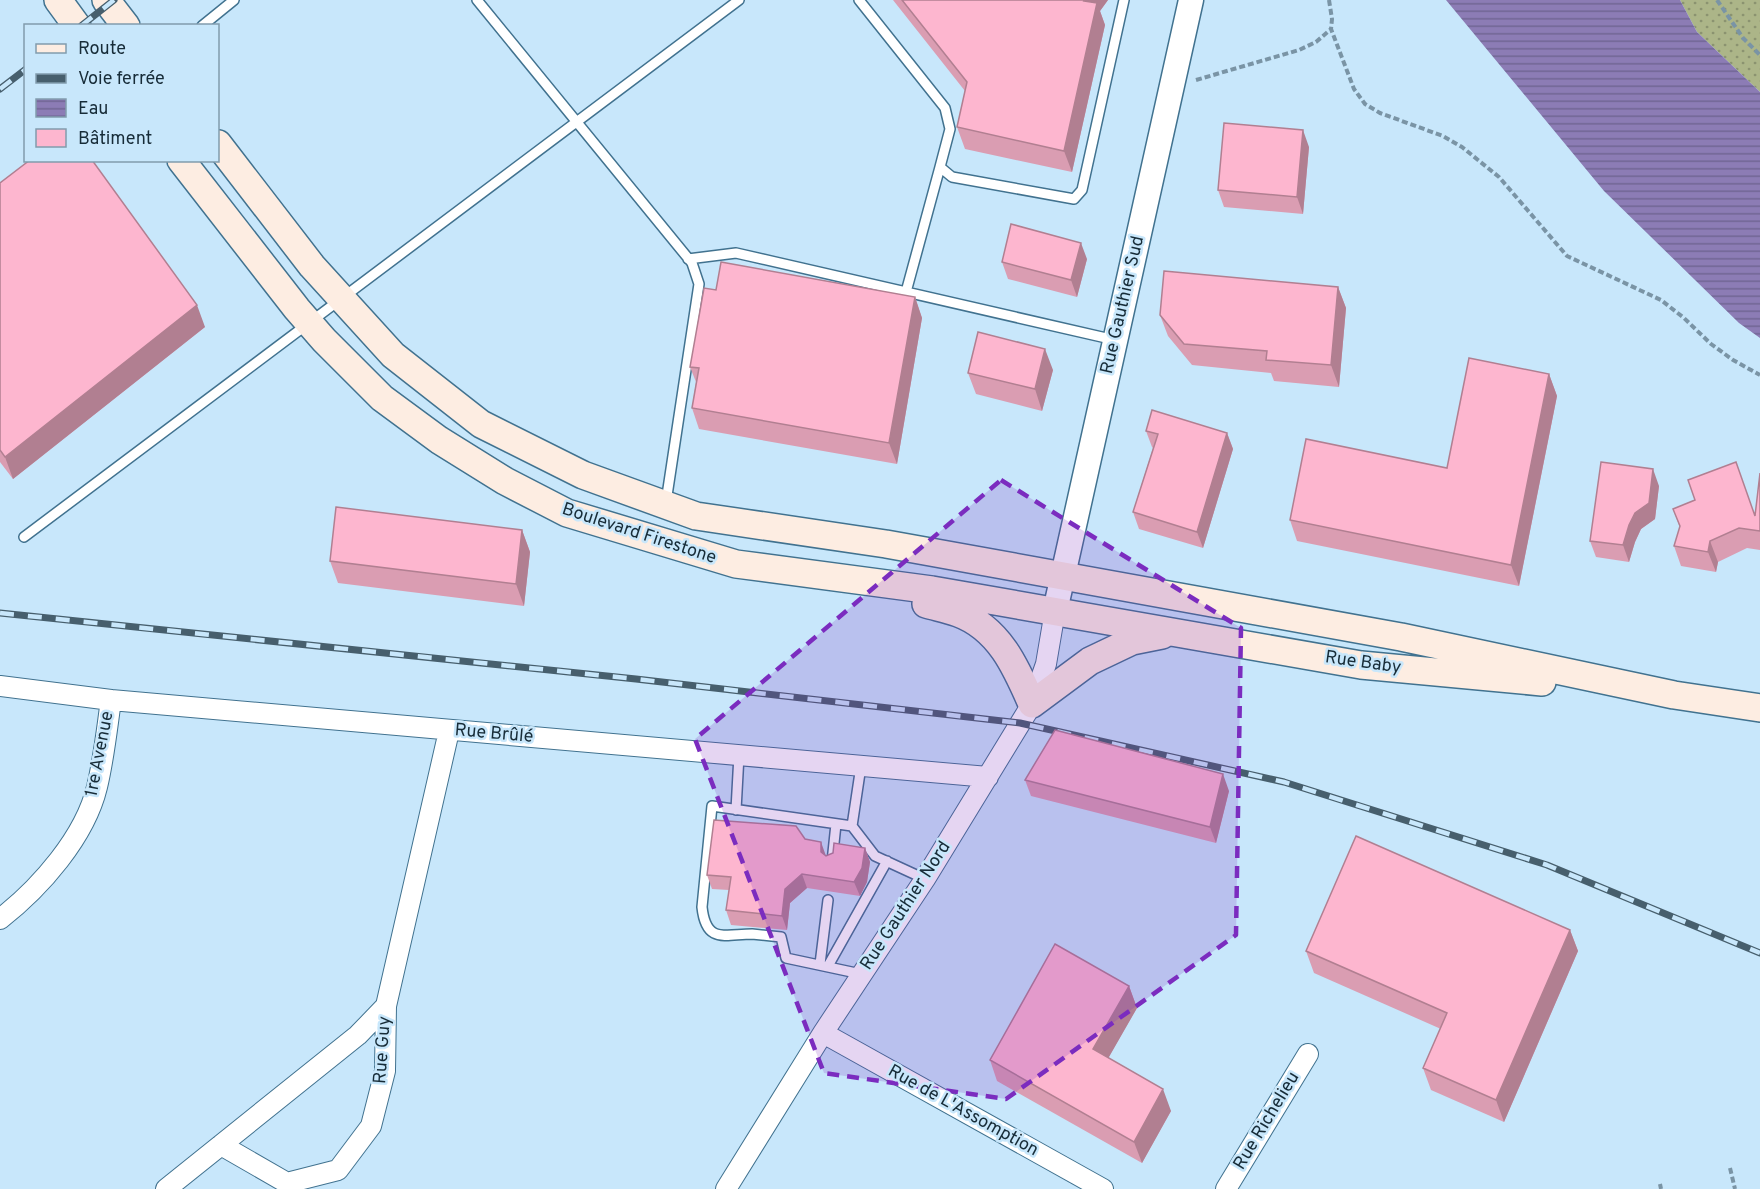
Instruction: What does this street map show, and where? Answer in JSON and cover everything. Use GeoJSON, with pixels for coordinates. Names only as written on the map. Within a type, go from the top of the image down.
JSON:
{"type":"FeatureCollection","features":[{"type":"Feature","properties":{"kind":"main road"},"geometry":{"type":"LineString","coordinates":[[58,0],[76,24]]}},
{"type":"Feature","properties":{"kind":"main road"},"geometry":{"type":"LineString","coordinates":[[106,0],[124,24]]}},
{"type":"Feature","properties":{"kind":"main road","name":"Boulevard Firestone"},"geometry":{"type":"LineString","coordinates":[[219,145],[312,266],[393,355],[481,424],[583,475],[696,516],[886,544],[1063,576]]}},
{"type":"Feature","properties":{"kind":"main road","name":"Boulevard Firestone"},"geometry":{"type":"LineString","coordinates":[[183,162],[270,276],[324,340],[382,398],[439,440],[505,482],[567,513],[736,564],[932,590],[1055,611]]}},
{"type":"Feature","properties":{"kind":"main road"},"geometry":{"type":"LineString","coordinates":[[821,576],[958,613],[975,621],[1003,646],[1017,668],[1032,704],[1068,676],[1110,650],[1132,641],[1173,632]]}},
{"type":"Feature","properties":{"kind":"main road","name":"Rue Baby"},"geometry":{"type":"LineString","coordinates":[[1063,576],[1401,637],[1674,695]]}},
{"type":"Feature","properties":{"kind":"main road","name":"Rue Baby"},"geometry":{"type":"LineString","coordinates":[[1055,611],[1361,664],[1674,695],[1760,708]]}},
{"type":"Feature","properties":{"kind":"street","name":"Rue Gauthier Sud"},"geometry":{"type":"LineString","coordinates":[[1055,611],[1191,0]]}},
{"type":"Feature","properties":{"kind":"street","name":"Rue Gauthier Nord"},"geometry":{"type":"LineString","coordinates":[[726,1189],[823,1033],[925,879],[1032,704],[1046,664],[1055,611]]}},
{"type":"Feature","properties":{"kind":"street","name":"Rue Brûlé"},"geometry":{"type":"LineString","coordinates":[[0,686],[111,700],[988,777]]}},
{"type":"Feature","properties":{"kind":"street","name":"1re Avenue"},"geometry":{"type":"LineString","coordinates":[[0,919],[13,909],[52,869],[72,842],[86,816],[97,788],[111,700]]}},
{"type":"Feature","properties":{"kind":"street","name":"Rue Guy"},"geometry":{"type":"LineString","coordinates":[[221,1145],[287,1183],[338,1170],[371,1126],[385,1071],[386,1006],[449,730]]}},
{"type":"Feature","properties":{"kind":"street","name":"Rue Guy"},"geometry":{"type":"LineString","coordinates":[[166,1189],[358,1035],[386,1006]]}},
{"type":"Feature","properties":{"kind":"street","name":"Rue de L'Assomption"},"geometry":{"type":"LineString","coordinates":[[823,1033],[1103,1189]]}},
{"type":"Feature","properties":{"kind":"street","name":"Rue Richelieu"},"geometry":{"type":"LineString","coordinates":[[1226,1189],[1308,1054]]}},
{"type":"Feature","properties":{"kind":"lane"},"geometry":{"type":"LineString","coordinates":[[204,24],[234,0]]}},
{"type":"Feature","properties":{"kind":"lane"},"geometry":{"type":"LineString","coordinates":[[477,0],[688,259],[699,284],[666,505]]}},
{"type":"Feature","properties":{"kind":"lane"},"geometry":{"type":"LineString","coordinates":[[24,537],[740,0]]}},
{"type":"Feature","properties":{"kind":"lane"},"geometry":{"type":"LineString","coordinates":[[860,0],[945,108],[950,129],[906,292]]}},
{"type":"Feature","properties":{"kind":"lane"},"geometry":{"type":"LineString","coordinates":[[940,167],[952,177],[1074,199],[1082,190],[1124,0]]}},
{"type":"Feature","properties":{"kind":"lane"},"geometry":{"type":"LineString","coordinates":[[688,259],[736,253],[1115,340]]}},
{"type":"Feature","properties":{"kind":"lane"},"geometry":{"type":"LineString","coordinates":[[736,810],[740,755]]}},
{"type":"Feature","properties":{"kind":"lane"},"geometry":{"type":"LineString","coordinates":[[852,826],[861,766]]}},
{"type":"Feature","properties":{"kind":"lane"},"geometry":{"type":"LineString","coordinates":[[861,974],[786,958],[781,937],[749,934],[733,937],[719,935],[708,928],[703,918],[702,907],[712,806],[852,826],[875,856],[925,879]]}},
{"type":"Feature","properties":{"kind":"lane"},"geometry":{"type":"LineString","coordinates":[[832,864],[836,824]]}},
{"type":"Feature","properties":{"kind":"lane"},"geometry":{"type":"LineString","coordinates":[[824,965],[887,861]]}},
{"type":"Feature","properties":{"kind":"lane"},"geometry":{"type":"LineString","coordinates":[[824,965],[828,900]]}},
{"type":"Feature","properties":{"kind":"path"},"geometry":{"type":"LineString","coordinates":[[1329,0],[1331,29],[1354,89],[1365,105],[1380,113],[1443,136],[1462,147],[1499,177],[1567,256],[1661,300],[1732,360],[1760,375]]}},
{"type":"Feature","properties":{"kind":"path"},"geometry":{"type":"LineString","coordinates":[[1717,0],[1743,38],[1760,56]]}},
{"type":"Feature","properties":{"kind":"path"},"geometry":{"type":"LineString","coordinates":[[1192,81],[1299,50],[1316,42],[1331,29]]}},
{"type":"Feature","properties":{"kind":"path"},"geometry":{"type":"LineString","coordinates":[[1730,1168],[1735,1189]]}},
{"type":"Feature","properties":{"kind":"highlighted area"},"geometry":{"type":"Polygon","coordinates":[[[1001,480],[1241,628],[1236,935],[1006,1099],[824,1073],[695,739],[1001,480]]]}},
{"type":"Feature","properties":{"kind":"green space"},"geometry":{"type":"Polygon","coordinates":[[[1680,0],[1760,0],[1760,92],[1697,32],[1680,0]]]}},
{"type":"Feature","properties":{"kind":"water"},"geometry":{"type":"Polygon","coordinates":[[[1446,0],[1680,0],[1697,32],[1760,92],[1760,338],[1739,323],[1604,191],[1446,0]]]}},
{"type":"Feature","properties":{"kind":"building"},"geometry":{"type":"Polygon","coordinates":[[[902,0],[1085,0],[1097,3],[1064,151],[957,127],[967,82],[902,0]]]}},
{"type":"Feature","properties":{"kind":"building"},"geometry":{"type":"Polygon","coordinates":[[[1224,123],[1303,130],[1297,197],[1218,190],[1224,123]]]}},
{"type":"Feature","properties":{"kind":"building"},"geometry":{"type":"Polygon","coordinates":[[[27,162],[93,162],[197,305],[5,457],[0,450],[0,183],[27,162]]]}},
{"type":"Feature","properties":{"kind":"building"},"geometry":{"type":"Polygon","coordinates":[[[1011,224],[1081,243],[1071,280],[1002,262],[1011,224]]]}},
{"type":"Feature","properties":{"kind":"building"},"geometry":{"type":"Polygon","coordinates":[[[721,262],[915,297],[889,443],[692,408],[699,368],[690,367],[704,288],[716,290],[721,262]]]}},
{"type":"Feature","properties":{"kind":"building"},"geometry":{"type":"Polygon","coordinates":[[[1164,271],[1338,287],[1331,365],[1266,360],[1267,351],[1184,344],[1160,315],[1164,271]]]}},
{"type":"Feature","properties":{"kind":"building"},"geometry":{"type":"Polygon","coordinates":[[[978,332],[1045,349],[1035,389],[968,373],[978,332]]]}},
{"type":"Feature","properties":{"kind":"building"},"geometry":{"type":"Polygon","coordinates":[[[1469,358],[1549,374],[1511,565],[1290,520],[1306,439],[1447,468],[1469,358]]]}},
{"type":"Feature","properties":{"kind":"building"},"geometry":{"type":"Polygon","coordinates":[[[1152,410],[1227,433],[1197,532],[1133,512],[1158,434],[1146,431],[1152,410]]]}},
{"type":"Feature","properties":{"kind":"building"},"geometry":{"type":"Polygon","coordinates":[[[1601,462],[1653,469],[1649,503],[1635,513],[1623,545],[1590,541],[1601,462]]]}},
{"type":"Feature","properties":{"kind":"building"},"geometry":{"type":"Polygon","coordinates":[[[1736,462],[1755,516],[1760,473],[1760,531],[1739,528],[1710,541],[1708,552],[1674,546],[1680,526],[1673,509],[1695,500],[1688,480],[1736,462]]]}},
{"type":"Feature","properties":{"kind":"building"},"geometry":{"type":"Polygon","coordinates":[[[336,507],[522,530],[516,584],[330,561],[336,507]]]}},
{"type":"Feature","properties":{"kind":"building"},"geometry":{"type":"Polygon","coordinates":[[[1055,730],[1223,774],[1210,827],[1025,780],[1055,730]]]}},
{"type":"Feature","properties":{"kind":"building"},"geometry":{"type":"Polygon","coordinates":[[[714,820],[796,826],[805,839],[821,842],[821,852],[826,856],[833,853],[834,843],[865,848],[862,868],[854,882],[802,874],[785,889],[782,916],[726,910],[731,877],[707,875],[714,820]]]}},
{"type":"Feature","properties":{"kind":"building"},"geometry":{"type":"Polygon","coordinates":[[[1356,836],[1570,930],[1496,1100],[1423,1068],[1447,1013],[1306,951],[1356,836]]]}},
{"type":"Feature","properties":{"kind":"building"},"geometry":{"type":"Polygon","coordinates":[[[1055,944],[1129,986],[1093,1049],[1163,1089],[1134,1142],[990,1060],[1055,944]]]}},
{"type":"Feature","properties":{"kind":"railway"},"geometry":{"type":"LineString","coordinates":[[84,24],[114,0]]}},
{"type":"Feature","properties":{"kind":"railway"},"geometry":{"type":"LineString","coordinates":[[0,89],[24,71]]}},
{"type":"Feature","properties":{"kind":"railway"},"geometry":{"type":"LineString","coordinates":[[0,613],[636,679],[1020,723],[1284,782],[1547,865],[1760,953]]}}]}
